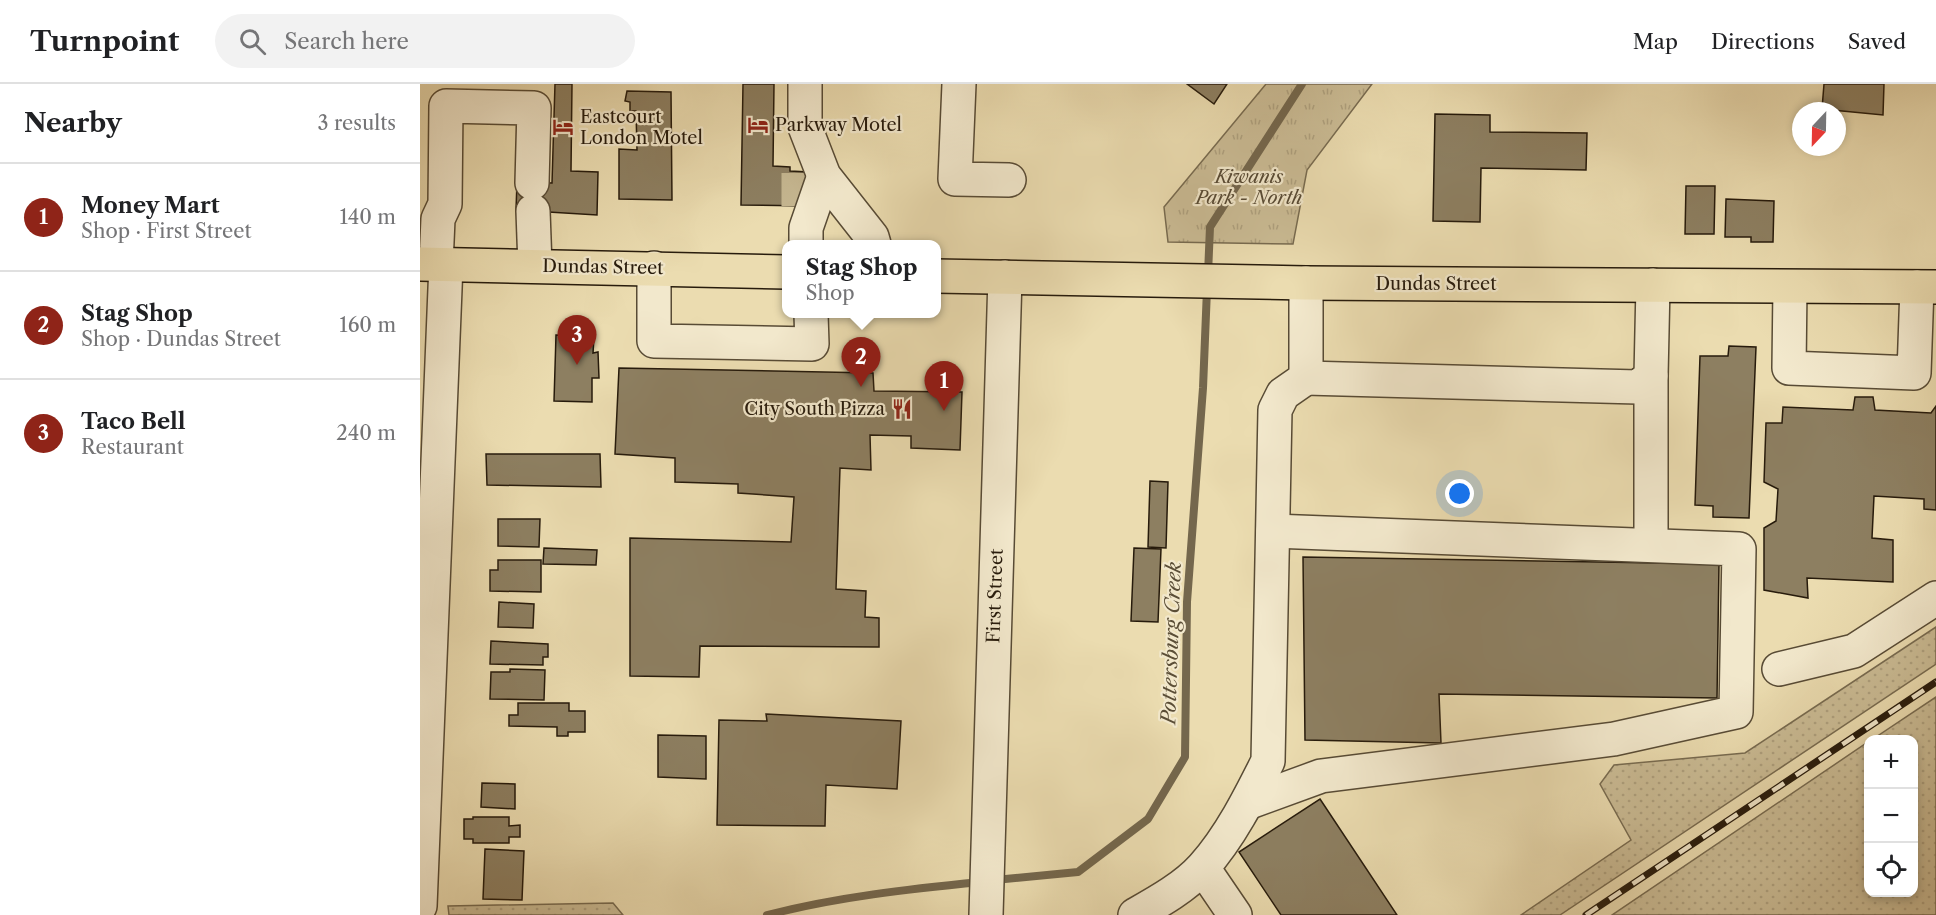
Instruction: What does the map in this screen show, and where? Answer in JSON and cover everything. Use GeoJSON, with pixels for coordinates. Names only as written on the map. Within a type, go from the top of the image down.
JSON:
{"type":"FeatureCollection","features":[{"type":"Feature","properties":{"kind":"main road","name":"Dundas Street"},"geometry":{"type":"LineString","coordinates":[[434,264],[782,272]]}},
{"type":"Feature","properties":{"kind":"main road","name":"Dundas Street"},"geometry":{"type":"LineString","coordinates":[[941,276],[1306,283],[1927,287]]}},
{"type":"Feature","properties":{"kind":"street"},"geometry":{"type":"LineString","coordinates":[[803,226],[811,174],[805,126],[805,84]]}},
{"type":"Feature","properties":{"kind":"street"},"geometry":{"type":"LineString","coordinates":[[959,84],[955,179],[1009,180]]}},
{"type":"Feature","properties":{"kind":"street"},"geometry":{"type":"LineString","coordinates":[[420,906],[434,264],[438,219],[445,204],[446,106],[534,108],[532,197],[536,266]]}},
{"type":"Feature","properties":{"kind":"street"},"geometry":{"type":"LineString","coordinates":[[811,174],[873,240]]}},
{"type":"Feature","properties":{"kind":"street"},"geometry":{"type":"LineString","coordinates":[[654,268],[654,340],[812,344],[811,318]]}},
{"type":"Feature","properties":{"kind":"street","name":"First Street"},"geometry":{"type":"LineString","coordinates":[[986,915],[1005,278]]}},
{"type":"Feature","properties":{"kind":"street"},"geometry":{"type":"LineString","coordinates":[[1306,283],[1306,378]]}},
{"type":"Feature","properties":{"kind":"street"},"geometry":{"type":"LineString","coordinates":[[1651,545],[1653,285]]}},
{"type":"Feature","properties":{"kind":"street"},"geometry":{"type":"LineString","coordinates":[[1790,287],[1789,368],[1914,373],[1927,287]]}},
{"type":"Feature","properties":{"kind":"street"},"geometry":{"type":"LineString","coordinates":[[1135,915],[1163,899],[1203,868],[1247,803],[1268,761],[1275,410],[1283,394],[1306,378],[1638,387],[1651,376]]}},
{"type":"Feature","properties":{"kind":"street"},"geometry":{"type":"LineString","coordinates":[[1247,803],[1321,776],[1614,739],[1736,712],[1739,549],[1273,531]]}},
{"type":"Feature","properties":{"kind":"street"},"geometry":{"type":"LineString","coordinates":[[1779,669],[1854,651],[1936,598]]}},
{"type":"Feature","properties":{"kind":"street"},"geometry":{"type":"LineString","coordinates":[[1203,868],[1235,915]]}},
{"type":"Feature","properties":{"kind":"green space","name":"Kiwanis Park - North"},"geometry":{"type":"Polygon","coordinates":[[[1266,84],[1372,84],[1307,170],[1293,244],[1168,242],[1164,207],[1266,84]]]}},
{"type":"Feature","properties":{"kind":"green space"},"geometry":{"type":"Polygon","coordinates":[[[1936,627],[1936,664],[1560,915],[1521,915],[1631,840],[1600,784],[1614,765],[1745,753],[1936,627]]]}},
{"type":"Feature","properties":{"kind":"green space"},"geometry":{"type":"Polygon","coordinates":[[[1936,697],[1936,915],[1612,915],[1864,745],[1864,897],[1918,897],[1918,735],[1879,735],[1936,697]]]}},
{"type":"Feature","properties":{"kind":"green space"},"geometry":{"type":"Polygon","coordinates":[[[613,903],[623,915],[449,915],[448,906],[613,903]]]}},
{"type":"Feature","properties":{"kind":"building","name":"Eastcourt London Motel"},"geometry":{"type":"Polygon","coordinates":[[[555,84],[572,84],[571,171],[598,172],[597,215],[516,210],[517,182],[552,183],[555,84]]]}},
{"type":"Feature","properties":{"kind":"building","name":"Parkway Motel"},"geometry":{"type":"Polygon","coordinates":[[[743,84],[774,84],[773,166],[790,167],[790,171],[809,172],[809,206],[741,205],[743,84]]]}},
{"type":"Feature","properties":{"kind":"building"},"geometry":{"type":"Polygon","coordinates":[[[1187,84],[1227,84],[1214,104],[1187,84]]]}},
{"type":"Feature","properties":{"kind":"building"},"geometry":{"type":"Polygon","coordinates":[[[1824,84],[1884,84],[1883,115],[1846,111],[1846,102],[1823,102],[1824,84]]]}},
{"type":"Feature","properties":{"kind":"building"},"geometry":{"type":"Polygon","coordinates":[[[627,91],[671,92],[672,200],[619,199],[619,149],[637,150],[636,111],[630,111],[630,102],[625,101],[627,91]]]}},
{"type":"Feature","properties":{"kind":"building"},"geometry":{"type":"Polygon","coordinates":[[[1435,114],[1490,115],[1490,132],[1587,133],[1586,170],[1481,168],[1480,222],[1433,221],[1435,114]]]}},
{"type":"Feature","properties":{"kind":"building"},"geometry":{"type":"Polygon","coordinates":[[[1686,186],[1715,186],[1714,234],[1685,234],[1686,186]]]}},
{"type":"Feature","properties":{"kind":"building"},"geometry":{"type":"Polygon","coordinates":[[[1726,199],[1774,201],[1773,242],[1751,242],[1751,237],[1725,237],[1726,199]]]}},
{"type":"Feature","properties":{"kind":"building"},"geometry":{"type":"Polygon","coordinates":[[[556,335],[594,337],[593,353],[598,352],[599,378],[592,378],[592,402],[554,401],[556,335]]]}},
{"type":"Feature","properties":{"kind":"building"},"geometry":{"type":"Polygon","coordinates":[[[1729,346],[1756,347],[1749,518],[1713,517],[1713,506],[1695,505],[1700,356],[1728,356],[1729,346]]]}},
{"type":"Feature","properties":{"kind":"building"},"geometry":{"type":"Polygon","coordinates":[[[619,368],[873,373],[874,391],[962,392],[960,450],[911,448],[911,436],[870,435],[871,470],[840,468],[836,589],[866,591],[865,617],[879,618],[879,647],[700,646],[699,677],[630,676],[630,538],[791,542],[794,497],[738,493],[738,484],[675,482],[675,458],[615,454],[619,368]]]}},
{"type":"Feature","properties":{"kind":"building"},"geometry":{"type":"Polygon","coordinates":[[[1855,397],[1873,397],[1875,410],[1931,413],[1936,406],[1936,510],[1924,509],[1924,499],[1874,496],[1872,538],[1893,540],[1893,582],[1807,578],[1808,598],[1764,590],[1764,528],[1776,521],[1778,489],[1764,482],[1766,423],[1782,423],[1783,407],[1853,410],[1855,397]]]}},
{"type":"Feature","properties":{"kind":"building"},"geometry":{"type":"Polygon","coordinates":[[[486,454],[600,454],[601,487],[487,485],[486,454]]]}},
{"type":"Feature","properties":{"kind":"building"},"geometry":{"type":"Polygon","coordinates":[[[1150,481],[1168,482],[1166,548],[1148,547],[1150,481]]]}},
{"type":"Feature","properties":{"kind":"building"},"geometry":{"type":"Polygon","coordinates":[[[498,519],[540,519],[539,547],[498,546],[498,519]]]}},
{"type":"Feature","properties":{"kind":"building"},"geometry":{"type":"Polygon","coordinates":[[[544,548],[597,550],[596,565],[543,564],[544,548]]]}},
{"type":"Feature","properties":{"kind":"building"},"geometry":{"type":"Polygon","coordinates":[[[1134,548],[1161,549],[1158,622],[1131,621],[1134,548]]]}},
{"type":"Feature","properties":{"kind":"building"},"geometry":{"type":"Polygon","coordinates":[[[1303,557],[1719,564],[1717,698],[1439,694],[1441,743],[1305,740],[1303,557]]]}},
{"type":"Feature","properties":{"kind":"building"},"geometry":{"type":"Polygon","coordinates":[[[498,560],[541,560],[541,592],[490,591],[490,570],[498,570],[498,560]]]}},
{"type":"Feature","properties":{"kind":"building"},"geometry":{"type":"Polygon","coordinates":[[[499,602],[534,604],[533,628],[498,627],[499,602]]]}},
{"type":"Feature","properties":{"kind":"building"},"geometry":{"type":"Polygon","coordinates":[[[491,641],[548,644],[548,657],[543,657],[543,665],[490,664],[491,641]]]}},
{"type":"Feature","properties":{"kind":"building"},"geometry":{"type":"Polygon","coordinates":[[[510,669],[545,670],[544,700],[490,699],[491,672],[510,672],[510,669]]]}},
{"type":"Feature","properties":{"kind":"building"},"geometry":{"type":"Polygon","coordinates":[[[518,703],[569,703],[569,711],[585,711],[585,732],[568,732],[568,736],[557,736],[557,727],[509,726],[509,715],[518,715],[518,703]]]}},
{"type":"Feature","properties":{"kind":"building"},"geometry":{"type":"Polygon","coordinates":[[[766,714],[901,721],[897,789],[826,785],[825,826],[717,825],[719,720],[767,721],[766,714]]]}},
{"type":"Feature","properties":{"kind":"building"},"geometry":{"type":"Polygon","coordinates":[[[658,735],[706,736],[706,779],[658,777],[658,735]]]}},
{"type":"Feature","properties":{"kind":"building"},"geometry":{"type":"Polygon","coordinates":[[[482,783],[515,784],[515,809],[481,807],[482,783]]]}},
{"type":"Feature","properties":{"kind":"building"},"geometry":{"type":"Polygon","coordinates":[[[1320,799],[1397,915],[1281,915],[1239,852],[1320,799]]]}},
{"type":"Feature","properties":{"kind":"building"},"geometry":{"type":"Polygon","coordinates":[[[473,817],[509,817],[509,826],[520,825],[520,837],[509,837],[509,843],[473,843],[473,839],[464,839],[464,819],[473,819],[473,817]]]}},
{"type":"Feature","properties":{"kind":"building"},"geometry":{"type":"Polygon","coordinates":[[[485,849],[524,851],[522,900],[483,899],[485,849]]]}},
{"type":"Feature","properties":{"kind":"waterway","name":"Pottersburg Creek"},"geometry":{"type":"LineString","coordinates":[[1208,274],[1210,227],[1302,84]]}},
{"type":"Feature","properties":{"kind":"waterway","name":"Pottersburg Creek"},"geometry":{"type":"LineString","coordinates":[[995,880],[1078,872],[1148,819],[1185,757],[1187,602],[1203,388],[1207,289]]}},
{"type":"Feature","properties":{"kind":"waterway","name":"Pottersburg Creek"},"geometry":{"type":"LineString","coordinates":[[767,915],[846,898],[981,882]]}},
{"type":"Feature","properties":{"kind":"tunnel"},"geometry":{"type":"LineString","coordinates":[[798,171],[798,206]]}},
{"type":"Feature","properties":{"kind":"railway"},"geometry":{"type":"LineString","coordinates":[[1586,915],[1936,682]]}},
{"type":"Feature","properties":{"kind":"place","name":"Parkway Motel"},"geometry":{"type":"Point","coordinates":[758,125]}},
{"type":"Feature","properties":{"kind":"place","name":"Eastcourt London Motel"},"geometry":{"type":"Point","coordinates":[563,127]}},
{"type":"Feature","properties":{"kind":"place","name":"Taco Bell"},"geometry":{"type":"Point","coordinates":[577,365]}},
{"type":"Feature","properties":{"kind":"place","name":"Stag Shop"},"geometry":{"type":"Point","coordinates":[861,387]}},
{"type":"Feature","properties":{"kind":"place","name":"City South Pizza"},"geometry":{"type":"Point","coordinates":[902,409]}},
{"type":"Feature","properties":{"kind":"place","name":"Money Mart"},"geometry":{"type":"Point","coordinates":[944,411]}}]}
